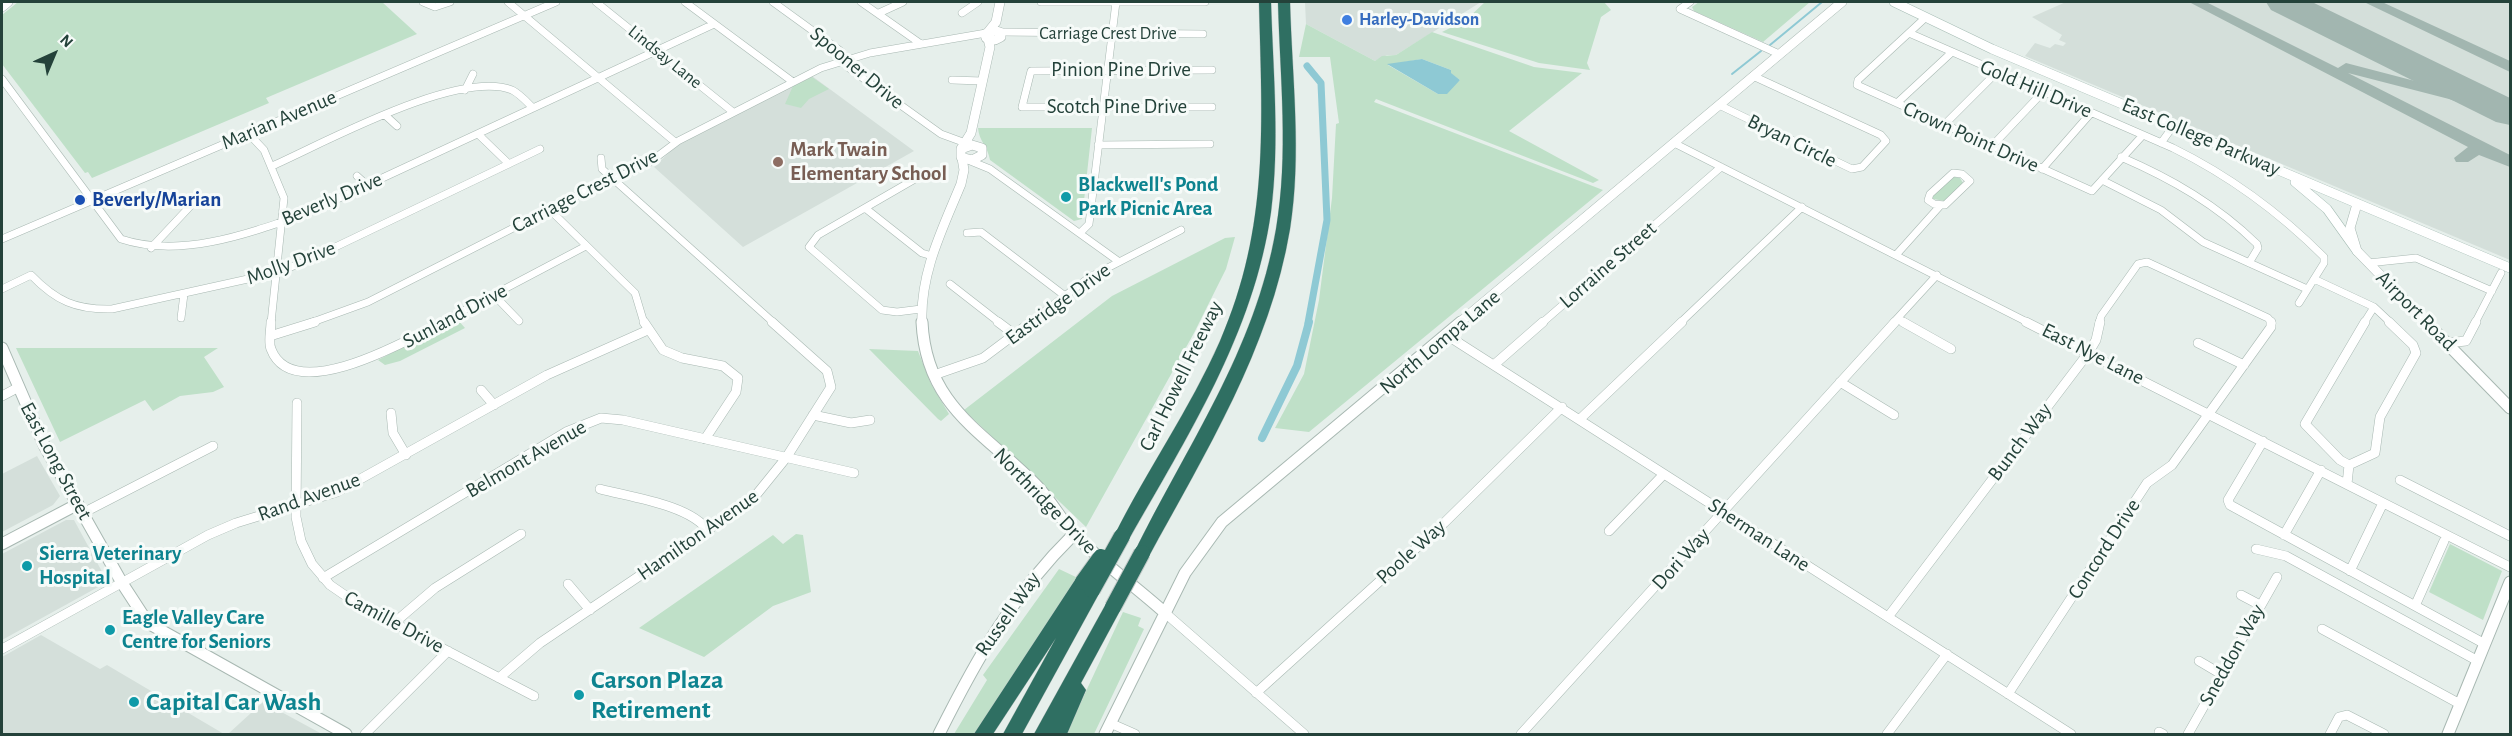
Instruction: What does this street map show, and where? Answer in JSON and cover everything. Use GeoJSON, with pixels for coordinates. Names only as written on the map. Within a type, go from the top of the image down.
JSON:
{"type":"FeatureCollection","features":[{"type":"Feature","properties":{"kind":"highway","name":"Carl Howell Freeway"},"geometry":{"type":"LineString","coordinates":[[1012,735],[1088,586],[1134,515],[1220,358],[1241,306],[1255,260],[1266,191],[1265,2]]}},
{"type":"Feature","properties":{"kind":"highway"},"geometry":{"type":"LineString","coordinates":[[1043,735],[1242,363],[1275,270],[1288,186],[1284,2]]}},
{"type":"Feature","properties":{"kind":"highway"},"geometry":{"type":"LineString","coordinates":[[982,735],[1088,586]]}},
{"type":"Feature","properties":{"kind":"highway"},"geometry":{"type":"LineString","coordinates":[[1058,735],[1113,607]]}},
{"type":"Feature","properties":{"kind":"street"},"geometry":{"type":"LineString","coordinates":[[2,7],[8,2]]}},
{"type":"Feature","properties":{"kind":"street"},"geometry":{"type":"LineString","coordinates":[[423,2],[430,7],[450,2]]}},
{"type":"Feature","properties":{"kind":"street"},"geometry":{"type":"LineString","coordinates":[[508,2],[675,142]]}},
{"type":"Feature","properties":{"kind":"street","name":"Marian Avenue"},"geometry":{"type":"LineString","coordinates":[[2,239],[556,2]]}},
{"type":"Feature","properties":{"kind":"street","name":"Lindsay Lane"},"geometry":{"type":"LineString","coordinates":[[596,2],[734,112]]}},
{"type":"Feature","properties":{"kind":"street"},"geometry":{"type":"LineString","coordinates":[[685,2],[793,82]]}},
{"type":"Feature","properties":{"kind":"street","name":"Spooner Drive"},"geometry":{"type":"LineString","coordinates":[[772,2],[842,52],[849,68],[1118,261]]}},
{"type":"Feature","properties":{"kind":"street"},"geometry":{"type":"LineString","coordinates":[[861,2],[921,44]]}},
{"type":"Feature","properties":{"kind":"street"},"geometry":{"type":"LineString","coordinates":[[879,13],[903,2]]}},
{"type":"Feature","properties":{"kind":"street"},"geometry":{"type":"LineString","coordinates":[[962,13],[978,2]]}},
{"type":"Feature","properties":{"kind":"street"},"geometry":{"type":"LineString","coordinates":[[970,153],[971,130],[1000,2]]}},
{"type":"Feature","properties":{"kind":"street"},"geometry":{"type":"LineString","coordinates":[[1040,2],[1205,2]]}},
{"type":"Feature","properties":{"kind":"street"},"geometry":{"type":"LineString","coordinates":[[1080,233],[1089,224],[1116,2]]}},
{"type":"Feature","properties":{"kind":"street"},"geometry":{"type":"LineString","coordinates":[[1690,2],[1680,9],[1779,54]]}},
{"type":"Feature","properties":{"kind":"street","name":"North Lompa Lane"},"geometry":{"type":"LineString","coordinates":[[1108,729],[1164,612],[1196,555],[1228,517],[1448,336],[1842,2]]}},
{"type":"Feature","properties":{"kind":"street","name":"East College Parkway"},"geometry":{"type":"LineString","coordinates":[[1894,2],[1925,18],[2277,170],[2511,268]]}},
{"type":"Feature","properties":{"kind":"street"},"geometry":{"type":"LineString","coordinates":[[1910,33],[1925,18]]}},
{"type":"Feature","properties":{"kind":"street","name":"Beverly Drive"},"geometry":{"type":"LineString","coordinates":[[2,79],[121,239],[138,246],[151,248],[178,246],[281,223],[714,24]]}},
{"type":"Feature","properties":{"kind":"street","name":"Gold Hill Drive"},"geometry":{"type":"LineString","coordinates":[[1910,33],[1951,53],[2161,143],[2236,182],[2289,222],[2324,257],[2324,263],[2299,303]]}},
{"type":"Feature","properties":{"kind":"street","name":"Crown Point Drive"},"geometry":{"type":"LineString","coordinates":[[1910,33],[1856,82],[1859,86],[2087,189]]}},
{"type":"Feature","properties":{"kind":"street","name":"Carriage Crest Drive"},"geometry":{"type":"LineString","coordinates":[[270,336],[355,308],[584,192],[616,181],[656,159],[675,142],[793,82],[845,59],[970,37],[1013,34],[1203,34]]}},
{"type":"Feature","properties":{"kind":"street"},"geometry":{"type":"LineString","coordinates":[[1897,104],[1951,53]]}},
{"type":"Feature","properties":{"kind":"street","name":"Pinion Pine Drive"},"geometry":{"type":"LineString","coordinates":[[1022,107],[1030,71],[1212,70]]}},
{"type":"Feature","properties":{"kind":"street"},"geometry":{"type":"LineString","coordinates":[[1944,125],[1997,72]]}},
{"type":"Feature","properties":{"kind":"street"},"geometry":{"type":"LineString","coordinates":[[465,90],[473,74]]}},
{"type":"Feature","properties":{"kind":"street","name":"Bryan Circle"},"geometry":{"type":"LineString","coordinates":[[1719,105],[1852,169],[1862,167],[1886,141],[1881,135],[1753,76]]}},
{"type":"Feature","properties":{"kind":"street"},"geometry":{"type":"LineString","coordinates":[[952,80],[982,81]]}},
{"type":"Feature","properties":{"kind":"street"},"geometry":{"type":"LineString","coordinates":[[272,166],[425,98],[465,90],[497,87],[513,90],[533,108]]}},
{"type":"Feature","properties":{"kind":"street"},"geometry":{"type":"LineString","coordinates":[[1992,146],[2043,92]]}},
{"type":"Feature","properties":{"kind":"street","name":"Scotch Pine Drive"},"geometry":{"type":"LineString","coordinates":[[1022,107],[1212,107]]}},
{"type":"Feature","properties":{"kind":"street"},"geometry":{"type":"LineString","coordinates":[[2042,169],[2091,113]]}},
{"type":"Feature","properties":{"kind":"street"},"geometry":{"type":"LineString","coordinates":[[386,116],[397,126]]}},
{"type":"Feature","properties":{"kind":"street"},"geometry":{"type":"LineString","coordinates":[[2161,143],[2174,125]]}},
{"type":"Feature","properties":{"kind":"street"},"geometry":{"type":"LineString","coordinates":[[248,133],[264,150],[284,198],[270,336]]}},
{"type":"Feature","properties":{"kind":"street"},"geometry":{"type":"LineString","coordinates":[[478,134],[509,164]]}},
{"type":"Feature","properties":{"kind":"street"},"geometry":{"type":"LineString","coordinates":[[2087,189],[2092,191],[2143,135]]}},
{"type":"Feature","properties":{"kind":"street","name":"East Nye Lane"},"geometry":{"type":"LineString","coordinates":[[1674,143],[2511,567]]}},
{"type":"Feature","properties":{"kind":"street"},"geometry":{"type":"LineString","coordinates":[[1098,145],[1210,144]]}},
{"type":"Feature","properties":{"kind":"street","name":"Molly Drive"},"geometry":{"type":"LineString","coordinates":[[2,289],[31,275],[59,302],[92,310],[123,308],[275,273],[304,262],[540,149]]}},
{"type":"Feature","properties":{"kind":"street","name":"Spooner Drive"},"geometry":{"type":"LineString","coordinates":[[970,153],[984,160],[990,169]]}},
{"type":"Feature","properties":{"kind":"street","name":"Northridge Drive"},"geometry":{"type":"LineString","coordinates":[[970,153],[955,202],[925,278],[921,309],[923,342],[934,375],[959,416],[1039,488],[1074,534],[1164,612]]}},
{"type":"Feature","properties":{"kind":"street"},"geometry":{"type":"LineString","coordinates":[[2121,157],[2177,183],[2220,210],[2257,244],[2258,248],[2249,263]]}},
{"type":"Feature","properties":{"kind":"street","name":"Hamilton Avenue"},"geometry":{"type":"LineString","coordinates":[[499,678],[540,643],[752,500],[786,458],[831,387],[827,371],[600,166],[601,158]]}},
{"type":"Feature","properties":{"kind":"street","name":"Lorraine Street"},"geometry":{"type":"LineString","coordinates":[[1495,364],[1721,166]]}},
{"type":"Feature","properties":{"kind":"street"},"geometry":{"type":"LineString","coordinates":[[2277,170],[2318,200],[2357,251]]}},
{"type":"Feature","properties":{"kind":"street"},"geometry":{"type":"LineString","coordinates":[[1896,255],[1939,207],[1949,204],[1968,184],[1970,181],[1967,177],[1953,173],[1930,194],[1929,201],[1939,207]]}},
{"type":"Feature","properties":{"kind":"street"},"geometry":{"type":"LineString","coordinates":[[357,176],[367,185]]}},
{"type":"Feature","properties":{"kind":"street"},"geometry":{"type":"LineString","coordinates":[[921,309],[897,312],[882,310],[810,250],[809,243],[813,238],[915,179],[926,177]]}},
{"type":"Feature","properties":{"kind":"street"},"geometry":{"type":"LineString","coordinates":[[2102,180],[2162,210],[2203,242],[2307,289]]}},
{"type":"Feature","properties":{"kind":"street"},"geometry":{"type":"LineString","coordinates":[[1094,186],[1208,185]]}},
{"type":"Feature","properties":{"kind":"street"},"geometry":{"type":"LineString","coordinates":[[151,248],[196,200]]}},
{"type":"Feature","properties":{"kind":"street","name":"Airport Road"},"geometry":{"type":"LineString","coordinates":[[2357,204],[2348,226],[2349,236],[2357,251],[2511,408]]}},
{"type":"Feature","properties":{"kind":"street"},"geometry":{"type":"LineString","coordinates":[[1580,419],[1802,207]]}},
{"type":"Feature","properties":{"kind":"street"},"geometry":{"type":"LineString","coordinates":[[866,208],[922,253],[932,256]]}},
{"type":"Feature","properties":{"kind":"street"},"geometry":{"type":"LineString","coordinates":[[550,210],[635,293],[648,330],[655,342],[672,355],[723,366],[738,378],[736,392],[705,439]]}},
{"type":"Feature","properties":{"kind":"street","name":"Eastridge Drive"},"geometry":{"type":"LineString","coordinates":[[934,375],[983,358],[1090,277],[1181,230]]}},
{"type":"Feature","properties":{"kind":"street"},"geometry":{"type":"LineString","coordinates":[[967,233],[981,232],[1065,296]]}},
{"type":"Feature","properties":{"kind":"street","name":"Sunland Drive"},"geometry":{"type":"LineString","coordinates":[[270,336],[270,348],[278,361],[298,371],[319,372],[341,369],[376,357],[586,246]]}},
{"type":"Feature","properties":{"kind":"street"},"geometry":{"type":"LineString","coordinates":[[2368,263],[2416,258],[2492,291]]}},
{"type":"Feature","properties":{"kind":"street","name":"Bunch Way"},"geometry":{"type":"LineString","coordinates":[[1888,617],[2089,352],[2096,340],[2101,316],[2140,263],[2154,264],[2258,313]]}},
{"type":"Feature","properties":{"kind":"street"},"geometry":{"type":"LineString","coordinates":[[2447,343],[2466,341],[2501,273]]}},
{"type":"Feature","properties":{"kind":"street","name":"Dori Way"},"geometry":{"type":"LineString","coordinates":[[1521,735],[1937,275]]}},
{"type":"Feature","properties":{"kind":"street"},"geometry":{"type":"LineString","coordinates":[[2314,279],[2374,307],[2413,345],[2416,352],[2380,417],[2374,453],[2349,465]]}},
{"type":"Feature","properties":{"kind":"street"},"geometry":{"type":"LineString","coordinates":[[950,284],[1014,334]]}},
{"type":"Feature","properties":{"kind":"street"},"geometry":{"type":"LineString","coordinates":[[181,318],[184,294]]}},
{"type":"Feature","properties":{"kind":"street"},"geometry":{"type":"LineString","coordinates":[[494,295],[519,321]]}},
{"type":"Feature","properties":{"kind":"street"},"geometry":{"type":"LineString","coordinates":[[2349,465],[2340,460],[2305,424],[2374,307]]}},
{"type":"Feature","properties":{"kind":"street","name":"Concord Drive"},"geometry":{"type":"LineString","coordinates":[[2008,694],[2147,483],[2172,465],[2271,327],[2272,323],[2268,318],[2258,313]]}},
{"type":"Feature","properties":{"kind":"street"},"geometry":{"type":"LineString","coordinates":[[1898,319],[1951,349]]}},
{"type":"Feature","properties":{"kind":"street","name":"Rand Avenue"},"geometry":{"type":"LineString","coordinates":[[2,649],[208,535],[236,523],[337,492],[565,366],[648,330]]}},
{"type":"Feature","properties":{"kind":"street","name":"Sherman Lane"},"geometry":{"type":"LineString","coordinates":[[1448,336],[2071,735]]}},
{"type":"Feature","properties":{"kind":"street"},"geometry":{"type":"LineString","coordinates":[[2198,343],[2244,365]]}},
{"type":"Feature","properties":{"kind":"street","name":"East Long Street"},"geometry":{"type":"LineString","coordinates":[[2,348],[17,388],[44,445],[122,583],[148,623],[346,735]]}},
{"type":"Feature","properties":{"kind":"street"},"geometry":{"type":"LineString","coordinates":[[1840,382],[1894,415]]}},
{"type":"Feature","properties":{"kind":"street"},"geometry":{"type":"LineString","coordinates":[[2,396],[17,388]]}},
{"type":"Feature","properties":{"kind":"street"},"geometry":{"type":"LineString","coordinates":[[481,390],[494,405]]}},
{"type":"Feature","properties":{"kind":"street","name":"Camille Drive"},"geometry":{"type":"LineString","coordinates":[[297,404],[296,523],[301,546],[323,578],[342,596],[534,696]]}},
{"type":"Feature","properties":{"kind":"street","name":"Poole Way"},"geometry":{"type":"LineString","coordinates":[[1256,693],[1444,523],[1562,407]]}},
{"type":"Feature","properties":{"kind":"street"},"geometry":{"type":"LineString","coordinates":[[391,413],[393,433],[406,455]]}},
{"type":"Feature","properties":{"kind":"street"},"geometry":{"type":"LineString","coordinates":[[813,415],[851,423],[870,420]]}},
{"type":"Feature","properties":{"kind":"street","name":"Belmont Avenue"},"geometry":{"type":"LineString","coordinates":[[323,578],[584,423],[610,418],[854,473]]}},
{"type":"Feature","properties":{"kind":"street"},"geometry":{"type":"LineString","coordinates":[[2263,441],[2227,502],[2485,644]]}},
{"type":"Feature","properties":{"kind":"street"},"geometry":{"type":"LineString","coordinates":[[2,544],[81,509],[110,499],[213,446]]}},
{"type":"Feature","properties":{"kind":"street"},"geometry":{"type":"LineString","coordinates":[[2347,484],[2349,465]]}},
{"type":"Feature","properties":{"kind":"street"},"geometry":{"type":"LineString","coordinates":[[2284,535],[2321,470]]}},
{"type":"Feature","properties":{"kind":"street"},"geometry":{"type":"LineString","coordinates":[[1609,531],[1664,474]]}},
{"type":"Feature","properties":{"kind":"street"},"geometry":{"type":"LineString","coordinates":[[2400,480],[2511,536]]}},
{"type":"Feature","properties":{"kind":"street"},"geometry":{"type":"LineString","coordinates":[[600,489],[687,513],[702,522],[708,531]]}},
{"type":"Feature","properties":{"kind":"street"},"geometry":{"type":"LineString","coordinates":[[2350,571],[2383,503]]}},
{"type":"Feature","properties":{"kind":"street"},"geometry":{"type":"LineString","coordinates":[[394,623],[435,588],[521,534]]}},
{"type":"Feature","properties":{"kind":"street","name":"Russell Way"},"geometry":{"type":"LineString","coordinates":[[939,735],[994,627],[1044,563],[1074,534]]}},
{"type":"Feature","properties":{"kind":"street"},"geometry":{"type":"LineString","coordinates":[[2415,606],[2444,541]]}},
{"type":"Feature","properties":{"kind":"street"},"geometry":{"type":"LineString","coordinates":[[2256,549],[2286,556],[2478,661]]}},
{"type":"Feature","properties":{"kind":"street","name":"Sneddon Way"},"geometry":{"type":"LineString","coordinates":[[2188,735],[2277,577]]}},
{"type":"Feature","properties":{"kind":"street"},"geometry":{"type":"LineString","coordinates":[[2448,735],[2511,582]]}},
{"type":"Feature","properties":{"kind":"street"},"geometry":{"type":"LineString","coordinates":[[568,584],[590,610]]}},
{"type":"Feature","properties":{"kind":"street"},"geometry":{"type":"LineString","coordinates":[[2241,595],[2260,605]]}},
{"type":"Feature","properties":{"kind":"street"},"geometry":{"type":"LineString","coordinates":[[1164,612],[1304,735]]}},
{"type":"Feature","properties":{"kind":"street"},"geometry":{"type":"LineString","coordinates":[[2322,629],[2460,704]]}},
{"type":"Feature","properties":{"kind":"street"},"geometry":{"type":"LineString","coordinates":[[365,735],[448,651]]}},
{"type":"Feature","properties":{"kind":"street"},"geometry":{"type":"LineString","coordinates":[[1887,735],[1947,654]]}},
{"type":"Feature","properties":{"kind":"street"},"geometry":{"type":"LineString","coordinates":[[2199,661],[2221,674]]}},
{"type":"Feature","properties":{"kind":"street"},"geometry":{"type":"LineString","coordinates":[[2330,735],[2339,717],[2347,714],[2384,735]]}},
{"type":"Feature","properties":{"kind":"street"},"geometry":{"type":"LineString","coordinates":[[1108,729],[1135,735]]}},
{"type":"Feature","properties":{"kind":"shaded area"},"geometry":{"type":"Polygon","coordinates":[[[1305,2],[1481,2],[1396,55],[1387,55],[1375,61],[1306,24],[1305,2]]]}},
{"type":"Feature","properties":{"kind":"shaded area"},"geometry":{"type":"Polygon","coordinates":[[[2066,2],[2510,2],[2510,260],[2025,56],[2035,43],[2050,48],[2055,44],[2063,46],[2066,43],[2059,40],[2062,35],[2032,17],[2066,2]]]}},
{"type":"Feature","properties":{"kind":"shaded area","name":"Mark Twain Elementary School"},"geometry":{"type":"Polygon","coordinates":[[[812,76],[914,151],[743,247],[654,167],[677,145],[812,76]]]}},
{"type":"Feature","properties":{"kind":"shaded area"},"geometry":{"type":"Polygon","coordinates":[[[37,456],[60,496],[53,505],[2,532],[2,474],[37,456]]]}},
{"type":"Feature","properties":{"kind":"shaded area"},"geometry":{"type":"Polygon","coordinates":[[[66,520],[74,520],[106,579],[100,586],[2,640],[2,554],[66,520]]]}},
{"type":"Feature","properties":{"kind":"shaded area"},"geometry":{"type":"Polygon","coordinates":[[[41,635],[100,669],[107,665],[224,734],[2,734],[2,657],[41,635]]]}},
{"type":"Feature","properties":{"kind":"shaded area"},"geometry":{"type":"Polygon","coordinates":[[[263,702],[322,734],[228,734],[263,702]]]}},
{"type":"Feature","properties":{"kind":"green space"},"geometry":{"type":"Polygon","coordinates":[[[18,2],[382,2],[417,34],[266,98],[269,103],[92,178],[88,172],[85,173],[2,64],[2,15],[18,2]]]}},
{"type":"Feature","properties":{"kind":"green space"},"geometry":{"type":"Polygon","coordinates":[[[1485,2],[1604,2],[1611,10],[1601,17],[1587,63],[1590,70],[1539,63],[1442,32],[1466,20],[1485,2]]]}},
{"type":"Feature","properties":{"kind":"green space"},"geometry":{"type":"Polygon","coordinates":[[[1699,2],[1810,2],[1763,42],[1694,11],[1692,7],[1699,2]]]}},
{"type":"Feature","properties":{"kind":"green space"},"geometry":{"type":"Polygon","coordinates":[[[1306,24],[1375,61],[1382,56],[1396,55],[1432,32],[1534,67],[1582,73],[1509,131],[1599,180],[1593,183],[1376,99],[1374,102],[1603,190],[1309,432],[1275,428],[1304,374],[1319,300],[1332,198],[1336,124],[1339,123],[1330,57],[1299,57],[1306,24]],[[1422,59],[1388,65],[1438,94],[1460,80],[1450,73],[1451,70],[1422,59]]]}},
{"type":"Feature","properties":{"kind":"green space"},"geometry":{"type":"Polygon","coordinates":[[[812,77],[829,89],[809,99],[801,108],[785,104],[793,86],[812,77]]]}},
{"type":"Feature","properties":{"kind":"green space"},"geometry":{"type":"Polygon","coordinates":[[[978,128],[1092,128],[1082,219],[1074,221],[990,160],[978,128]]]}},
{"type":"Feature","properties":{"kind":"green space"},"geometry":{"type":"Polygon","coordinates":[[[1950,176],[1960,178],[1963,183],[1945,201],[1933,199],[1932,195],[1950,176]]]}},
{"type":"Feature","properties":{"kind":"green space"},"geometry":{"type":"Polygon","coordinates":[[[1235,237],[1226,269],[1194,333],[1086,527],[964,410],[1112,296],[1225,238],[1235,237]]]}},
{"type":"Feature","properties":{"kind":"green space"},"geometry":{"type":"Polygon","coordinates":[[[457,319],[465,328],[400,361],[385,365],[378,360],[457,319]]]}},
{"type":"Feature","properties":{"kind":"green space"},"geometry":{"type":"Polygon","coordinates":[[[16,348],[218,348],[204,357],[224,387],[213,392],[180,396],[153,411],[145,400],[60,442],[16,348]]]}},
{"type":"Feature","properties":{"kind":"green space"},"geometry":{"type":"Polygon","coordinates":[[[869,349],[918,351],[931,384],[949,414],[941,421],[938,419],[869,349]]]}},
{"type":"Feature","properties":{"kind":"green space"},"geometry":{"type":"Polygon","coordinates":[[[796,534],[803,535],[811,592],[773,606],[704,657],[639,628],[773,535],[783,544],[796,534]]]}},
{"type":"Feature","properties":{"kind":"green space"},"geometry":{"type":"Polygon","coordinates":[[[2450,544],[2502,571],[2483,620],[2429,592],[2450,544]]]}},
{"type":"Feature","properties":{"kind":"green space"},"geometry":{"type":"Polygon","coordinates":[[[1059,569],[1078,578],[975,734],[954,734],[987,680],[983,675],[1059,569]]]}},
{"type":"Feature","properties":{"kind":"green space"},"geometry":{"type":"Polygon","coordinates":[[[1123,612],[1141,618],[1138,626],[1144,629],[1094,734],[1066,734],[1123,612]]]}},
{"type":"Feature","properties":{"kind":"water"},"geometry":{"type":"Polygon","coordinates":[[[1422,59],[1451,70],[1451,73],[1460,80],[1447,94],[1438,94],[1387,64],[1422,59]]]}},
{"type":"Feature","properties":{"kind":"waterway"},"geometry":{"type":"LineString","coordinates":[[1770,45],[1822,2]]}},
{"type":"Feature","properties":{"kind":"waterway"},"geometry":{"type":"LineString","coordinates":[[1732,74],[1761,51]]}},
{"type":"Feature","properties":{"kind":"waterway"},"geometry":{"type":"LineString","coordinates":[[1307,66],[1321,83],[1327,220],[1308,323]]}},
{"type":"Feature","properties":{"kind":"waterway"},"geometry":{"type":"LineString","coordinates":[[1262,438],[1297,366],[1309,322]]}},
{"type":"Feature","properties":{"kind":"taxiway"},"geometry":{"type":"LineString","coordinates":[[2196,2],[2490,152]]}},
{"type":"Feature","properties":{"kind":"taxiway"},"geometry":{"type":"LineString","coordinates":[[2371,2],[2510,67]]}},
{"type":"Feature","properties":{"kind":"taxiway"},"geometry":{"type":"LineString","coordinates":[[2346,68],[2455,96],[2510,115]]}},
{"type":"Feature","properties":{"kind":"taxiway"},"geometry":{"type":"LineString","coordinates":[[2462,158],[2477,149],[2490,152]]}},
{"type":"Feature","properties":{"kind":"taxiway"},"geometry":{"type":"LineString","coordinates":[[2490,152],[2510,162]]}},
{"type":"Feature","properties":{"kind":"runway"},"geometry":{"type":"LineString","coordinates":[[2284,2],[2510,113]]}},
{"type":"Feature","properties":{"kind":"place","name":"Harley-Davidson"},"geometry":{"type":"Point","coordinates":[1347,20]}},
{"type":"Feature","properties":{"kind":"place","name":"Mark Twain Elementary School"},"geometry":{"type":"Point","coordinates":[778,162]}},
{"type":"Feature","properties":{"kind":"place","name":"Blackwell's Pond Park Picnic Area"},"geometry":{"type":"Point","coordinates":[1066,197]}},
{"type":"Feature","properties":{"kind":"place","name":"Beverly/Marian"},"geometry":{"type":"Point","coordinates":[80,200]}},
{"type":"Feature","properties":{"kind":"place","name":"Sierra Veterinary Hospital"},"geometry":{"type":"Point","coordinates":[27,566]}},
{"type":"Feature","properties":{"kind":"place","name":"Eagle Valley Care Centre for Seniors"},"geometry":{"type":"Point","coordinates":[110,630]}},
{"type":"Feature","properties":{"kind":"place","name":"Carson Plaza Retirement"},"geometry":{"type":"Point","coordinates":[579,695]}},
{"type":"Feature","properties":{"kind":"place","name":"Capital Car Wash"},"geometry":{"type":"Point","coordinates":[134,702]}}]}
